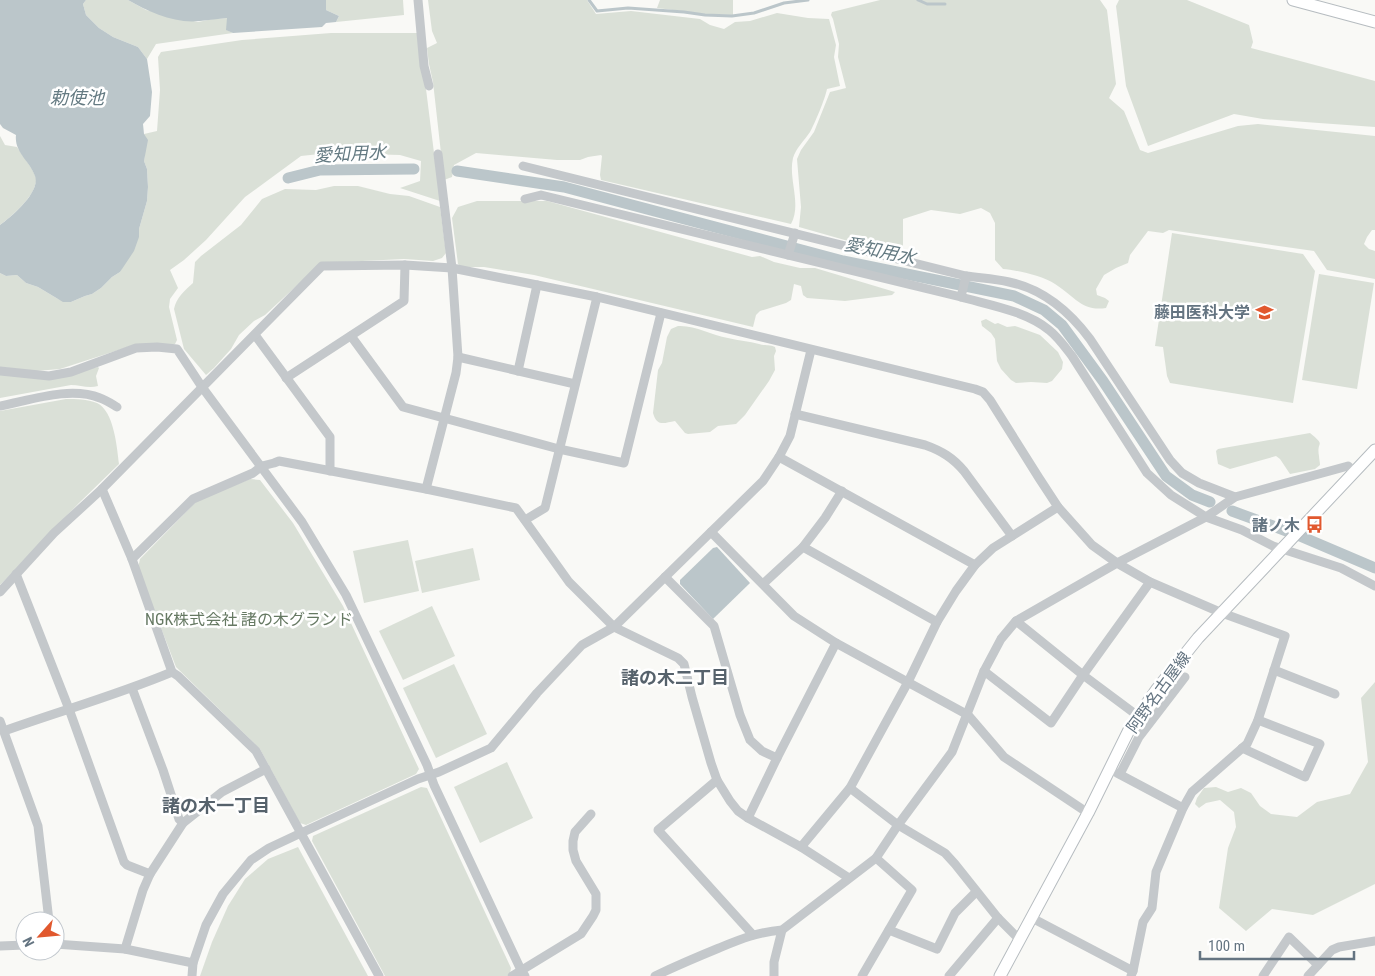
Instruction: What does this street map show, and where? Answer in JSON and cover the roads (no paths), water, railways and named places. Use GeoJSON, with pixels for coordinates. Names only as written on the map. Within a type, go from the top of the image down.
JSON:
{"type":"FeatureCollection","features":[{"type":"Feature","properties":{"kind":"main road"},"geometry":{"type":"LineString","coordinates":[[1292,0],[1375,22]]}},
{"type":"Feature","properties":{"kind":"main road","name":"阿野名古屋線"},"geometry":{"type":"LineString","coordinates":[[1000,976],[1088,813],[1115,772],[1130,728],[1138,716],[1169,673],[1198,638],[1375,450]]}},
{"type":"Feature","properties":{"kind":"street"},"geometry":{"type":"LineString","coordinates":[[418,0],[424,66],[429,86]]}},
{"type":"Feature","properties":{"kind":"street"},"geometry":{"type":"LineString","coordinates":[[426,489],[456,373],[458,357],[452,268],[438,154]]}},
{"type":"Feature","properties":{"kind":"street"},"geometry":{"type":"LineString","coordinates":[[524,166],[966,277],[1009,282],[1032,289],[1052,300],[1077,322],[1170,460],[1182,473],[1199,483],[1235,497]]}},
{"type":"Feature","properties":{"kind":"street"},"geometry":{"type":"LineString","coordinates":[[525,199],[541,195],[789,253],[961,296],[1026,316],[1048,329],[1072,356],[1147,473],[1171,495],[1206,517],[1341,568],[1375,586]]}},
{"type":"Feature","properties":{"kind":"street"},"geometry":{"type":"LineString","coordinates":[[789,253],[794,234]]}},
{"type":"Feature","properties":{"kind":"street"},"geometry":{"type":"LineString","coordinates":[[286,378],[404,301],[406,265]]}},
{"type":"Feature","properties":{"kind":"street"},"geometry":{"type":"LineString","coordinates":[[0,592],[54,533],[102,489],[322,266],[406,265],[452,268],[597,297],[974,389],[983,392],[990,400],[1058,506],[1092,545],[1117,563],[1150,582],[1222,613],[1285,636],[1258,720],[1247,744],[1192,792],[1183,808],[1156,872],[1152,908],[1143,922],[1132,974],[1032,918]]}},
{"type":"Feature","properties":{"kind":"street"},"geometry":{"type":"LineString","coordinates":[[961,296],[966,277]]}},
{"type":"Feature","properties":{"kind":"street"},"geometry":{"type":"LineString","coordinates":[[518,371],[537,285]]}},
{"type":"Feature","properties":{"kind":"street"},"geometry":{"type":"LineString","coordinates":[[525,520],[545,508],[597,297]]}},
{"type":"Feature","properties":{"kind":"street"},"geometry":{"type":"LineString","coordinates":[[351,336],[403,407],[559,449],[624,462],[661,313]]}},
{"type":"Feature","properties":{"kind":"street"},"geometry":{"type":"LineString","coordinates":[[254,335],[330,437],[330,471]]}},
{"type":"Feature","properties":{"kind":"street"},"geometry":{"type":"LineString","coordinates":[[0,371],[49,376],[71,372],[136,348],[157,347],[177,349],[202,387],[302,522],[346,595],[489,904],[523,973]]}},
{"type":"Feature","properties":{"kind":"street"},"geometry":{"type":"LineString","coordinates":[[192,976],[193,963],[206,925],[223,894],[251,860],[268,848],[491,748],[537,693],[582,645],[614,627],[763,481],[790,436],[811,350]]}},
{"type":"Feature","properties":{"kind":"street"},"geometry":{"type":"LineString","coordinates":[[458,357],[575,384]]}},
{"type":"Feature","properties":{"kind":"street"},"geometry":{"type":"LineString","coordinates":[[0,406],[63,393],[83,393],[100,398],[118,407]]}},
{"type":"Feature","properties":{"kind":"street"},"geometry":{"type":"LineString","coordinates":[[795,414],[940,450],[960,466],[1012,536]]}},
{"type":"Feature","properties":{"kind":"street"},"geometry":{"type":"LineString","coordinates":[[779,457],[975,565]]}},
{"type":"Feature","properties":{"kind":"street"},"geometry":{"type":"LineString","coordinates":[[132,559],[193,499],[253,473],[262,466],[279,461],[516,508],[569,582],[614,627],[678,658],[684,664],[717,780],[730,802],[738,811],[801,847],[849,878]]}},
{"type":"Feature","properties":{"kind":"street"},"geometry":{"type":"LineString","coordinates":[[655,976],[753,935],[782,930],[876,858],[952,752],[984,671],[1000,639],[1016,620],[1117,563],[1206,517],[1235,497],[1348,466],[1355,472]]}},
{"type":"Feature","properties":{"kind":"street"},"geometry":{"type":"LineString","coordinates":[[102,489],[132,559],[172,672],[256,751],[379,976]]}},
{"type":"Feature","properties":{"kind":"street"},"geometry":{"type":"LineString","coordinates":[[763,584],[803,547],[842,491]]}},
{"type":"Feature","properties":{"kind":"street"},"geometry":{"type":"LineString","coordinates":[[801,847],[850,788],[908,682],[938,622],[956,591],[975,565],[993,548],[1058,506]]}},
{"type":"Feature","properties":{"kind":"street"},"geometry":{"type":"LineString","coordinates":[[711,532],[794,616],[836,643],[968,715],[1004,756],[1088,813]]}},
{"type":"Feature","properties":{"kind":"street"},"geometry":{"type":"LineString","coordinates":[[803,547],[938,622]]}},
{"type":"Feature","properties":{"kind":"street"},"geometry":{"type":"LineString","coordinates":[[16,574],[69,709],[124,862],[150,874]]}},
{"type":"Feature","properties":{"kind":"street"},"geometry":{"type":"LineString","coordinates":[[665,577],[714,626],[740,715],[750,740],[762,750],[777,758]]}},
{"type":"Feature","properties":{"kind":"street"},"geometry":{"type":"LineString","coordinates":[[984,671],[1051,723],[1150,582]]}},
{"type":"Feature","properties":{"kind":"street"},"geometry":{"type":"LineString","coordinates":[[1016,620],[1083,675],[1138,716]]}},
{"type":"Feature","properties":{"kind":"street"},"geometry":{"type":"LineString","coordinates":[[748,818],[836,643]]}},
{"type":"Feature","properties":{"kind":"street"},"geometry":{"type":"LineString","coordinates":[[1274,670],[1335,694]]}},
{"type":"Feature","properties":{"kind":"street"},"geometry":{"type":"LineString","coordinates":[[4,732],[132,688],[172,672]]}},
{"type":"Feature","properties":{"kind":"street"},"geometry":{"type":"LineString","coordinates":[[1183,808],[1115,772],[1185,677]]}},
{"type":"Feature","properties":{"kind":"street"},"geometry":{"type":"LineString","coordinates":[[132,688],[183,824]]}},
{"type":"Feature","properties":{"kind":"street"},"geometry":{"type":"LineString","coordinates":[[1242,748],[1305,777],[1320,744],[1258,720]]}},
{"type":"Feature","properties":{"kind":"street"},"geometry":{"type":"LineString","coordinates":[[0,721],[38,826],[47,911]]}},
{"type":"Feature","properties":{"kind":"street"},"geometry":{"type":"LineString","coordinates":[[125,949],[143,890],[150,874],[183,824],[222,792],[266,769]]}},
{"type":"Feature","properties":{"kind":"street"},"geometry":{"type":"LineString","coordinates":[[717,780],[658,830],[753,935]]}},
{"type":"Feature","properties":{"kind":"street"},"geometry":{"type":"LineString","coordinates":[[850,788],[898,825],[945,853],[998,918],[1020,940]]}},
{"type":"Feature","properties":{"kind":"street"},"geometry":{"type":"LineString","coordinates":[[512,976],[523,973],[580,934],[594,916],[596,894],[576,861],[573,850],[575,832],[591,814]]}},
{"type":"Feature","properties":{"kind":"street"},"geometry":{"type":"LineString","coordinates":[[862,976],[912,890],[876,858]]}},
{"type":"Feature","properties":{"kind":"street"},"geometry":{"type":"LineString","coordinates":[[889,930],[937,949],[955,913],[976,892]]}},
{"type":"Feature","properties":{"kind":"street"},"geometry":{"type":"LineString","coordinates":[[949,976],[998,918]]}},
{"type":"Feature","properties":{"kind":"street"},"geometry":{"type":"LineString","coordinates":[[774,976],[774,962],[782,930]]}},
{"type":"Feature","properties":{"kind":"street"},"geometry":{"type":"LineString","coordinates":[[1262,976],[1289,937],[1318,965]]}},
{"type":"Feature","properties":{"kind":"street"},"geometry":{"type":"LineString","coordinates":[[1308,976],[1332,950],[1339,947],[1375,941]]}},
{"type":"Feature","properties":{"kind":"street"},"geometry":{"type":"LineString","coordinates":[[0,946],[15,945]]}},
{"type":"Feature","properties":{"kind":"street"},"geometry":{"type":"LineString","coordinates":[[65,945],[125,949],[193,963]]}},
{"type":"Feature","properties":{"kind":"water","name":"勅使池"},"geometry":{"type":"Polygon","coordinates":[[[0,0],[86,0],[83,4],[86,15],[99,28],[113,37],[138,47],[147,59],[152,92],[150,116],[143,124],[144,134],[148,140],[144,161],[147,169],[148,187],[139,237],[134,251],[120,272],[92,294],[71,302],[63,302],[38,287],[26,283],[17,275],[6,276],[0,273],[0,225],[24,203],[34,189],[36,182],[33,171],[17,146],[16,135],[3,128],[0,124],[0,0]]]}},
{"type":"Feature","properties":{"kind":"water"},"geometry":{"type":"Polygon","coordinates":[[[128,0],[326,0],[326,10],[339,16],[336,22],[326,23],[322,27],[233,33],[226,30],[227,18],[181,21],[153,13],[128,0]]]}},
{"type":"Feature","properties":{"kind":"water"},"geometry":{"type":"Polygon","coordinates":[[[717,547],[750,583],[713,619],[680,584],[680,580],[713,548],[717,547]]]}},
{"type":"Feature","properties":{"kind":"waterway"},"geometry":{"type":"LineString","coordinates":[[589,0],[597,11],[628,8],[732,16],[754,13],[784,3],[808,0]]}},
{"type":"Feature","properties":{"kind":"waterway"},"geometry":{"type":"LineString","coordinates":[[918,0],[927,4],[945,4]]}},
{"type":"Feature","properties":{"kind":"waterway","name":"愛知用水"},"geometry":{"type":"LineString","coordinates":[[288,178],[320,170],[414,169]]}},
{"type":"Feature","properties":{"kind":"waterway","name":"愛知用水"},"geometry":{"type":"LineString","coordinates":[[457,171],[564,187],[843,261],[1014,296],[1044,310],[1062,325],[1103,381],[1166,476],[1192,495],[1210,502]]}},
{"type":"Feature","properties":{"kind":"waterway","name":"愛知用水"},"geometry":{"type":"LineString","coordinates":[[1232,511],[1300,536],[1375,568]]}},
{"type":"Feature","properties":{"kind":"place","name":"藤田医科大学"},"geometry":{"type":"Point","coordinates":[1264,312]}},
{"type":"Feature","properties":{"kind":"place","name":"諸ノ木"},"geometry":{"type":"Point","coordinates":[1314,525]}},
{"type":"Feature","properties":{"kind":"district","name":"諸の木二丁目"},"geometry":{"type":"Point","coordinates":[675,678]}},
{"type":"Feature","properties":{"kind":"district","name":"諸の木一丁目"},"geometry":{"type":"Point","coordinates":[216,806]}},
{"type":"Feature","properties":{"kind":"park label","name":"NGK株式会社 諸の木グランド"},"geometry":{"type":"Point","coordinates":[249,619]}}]}
